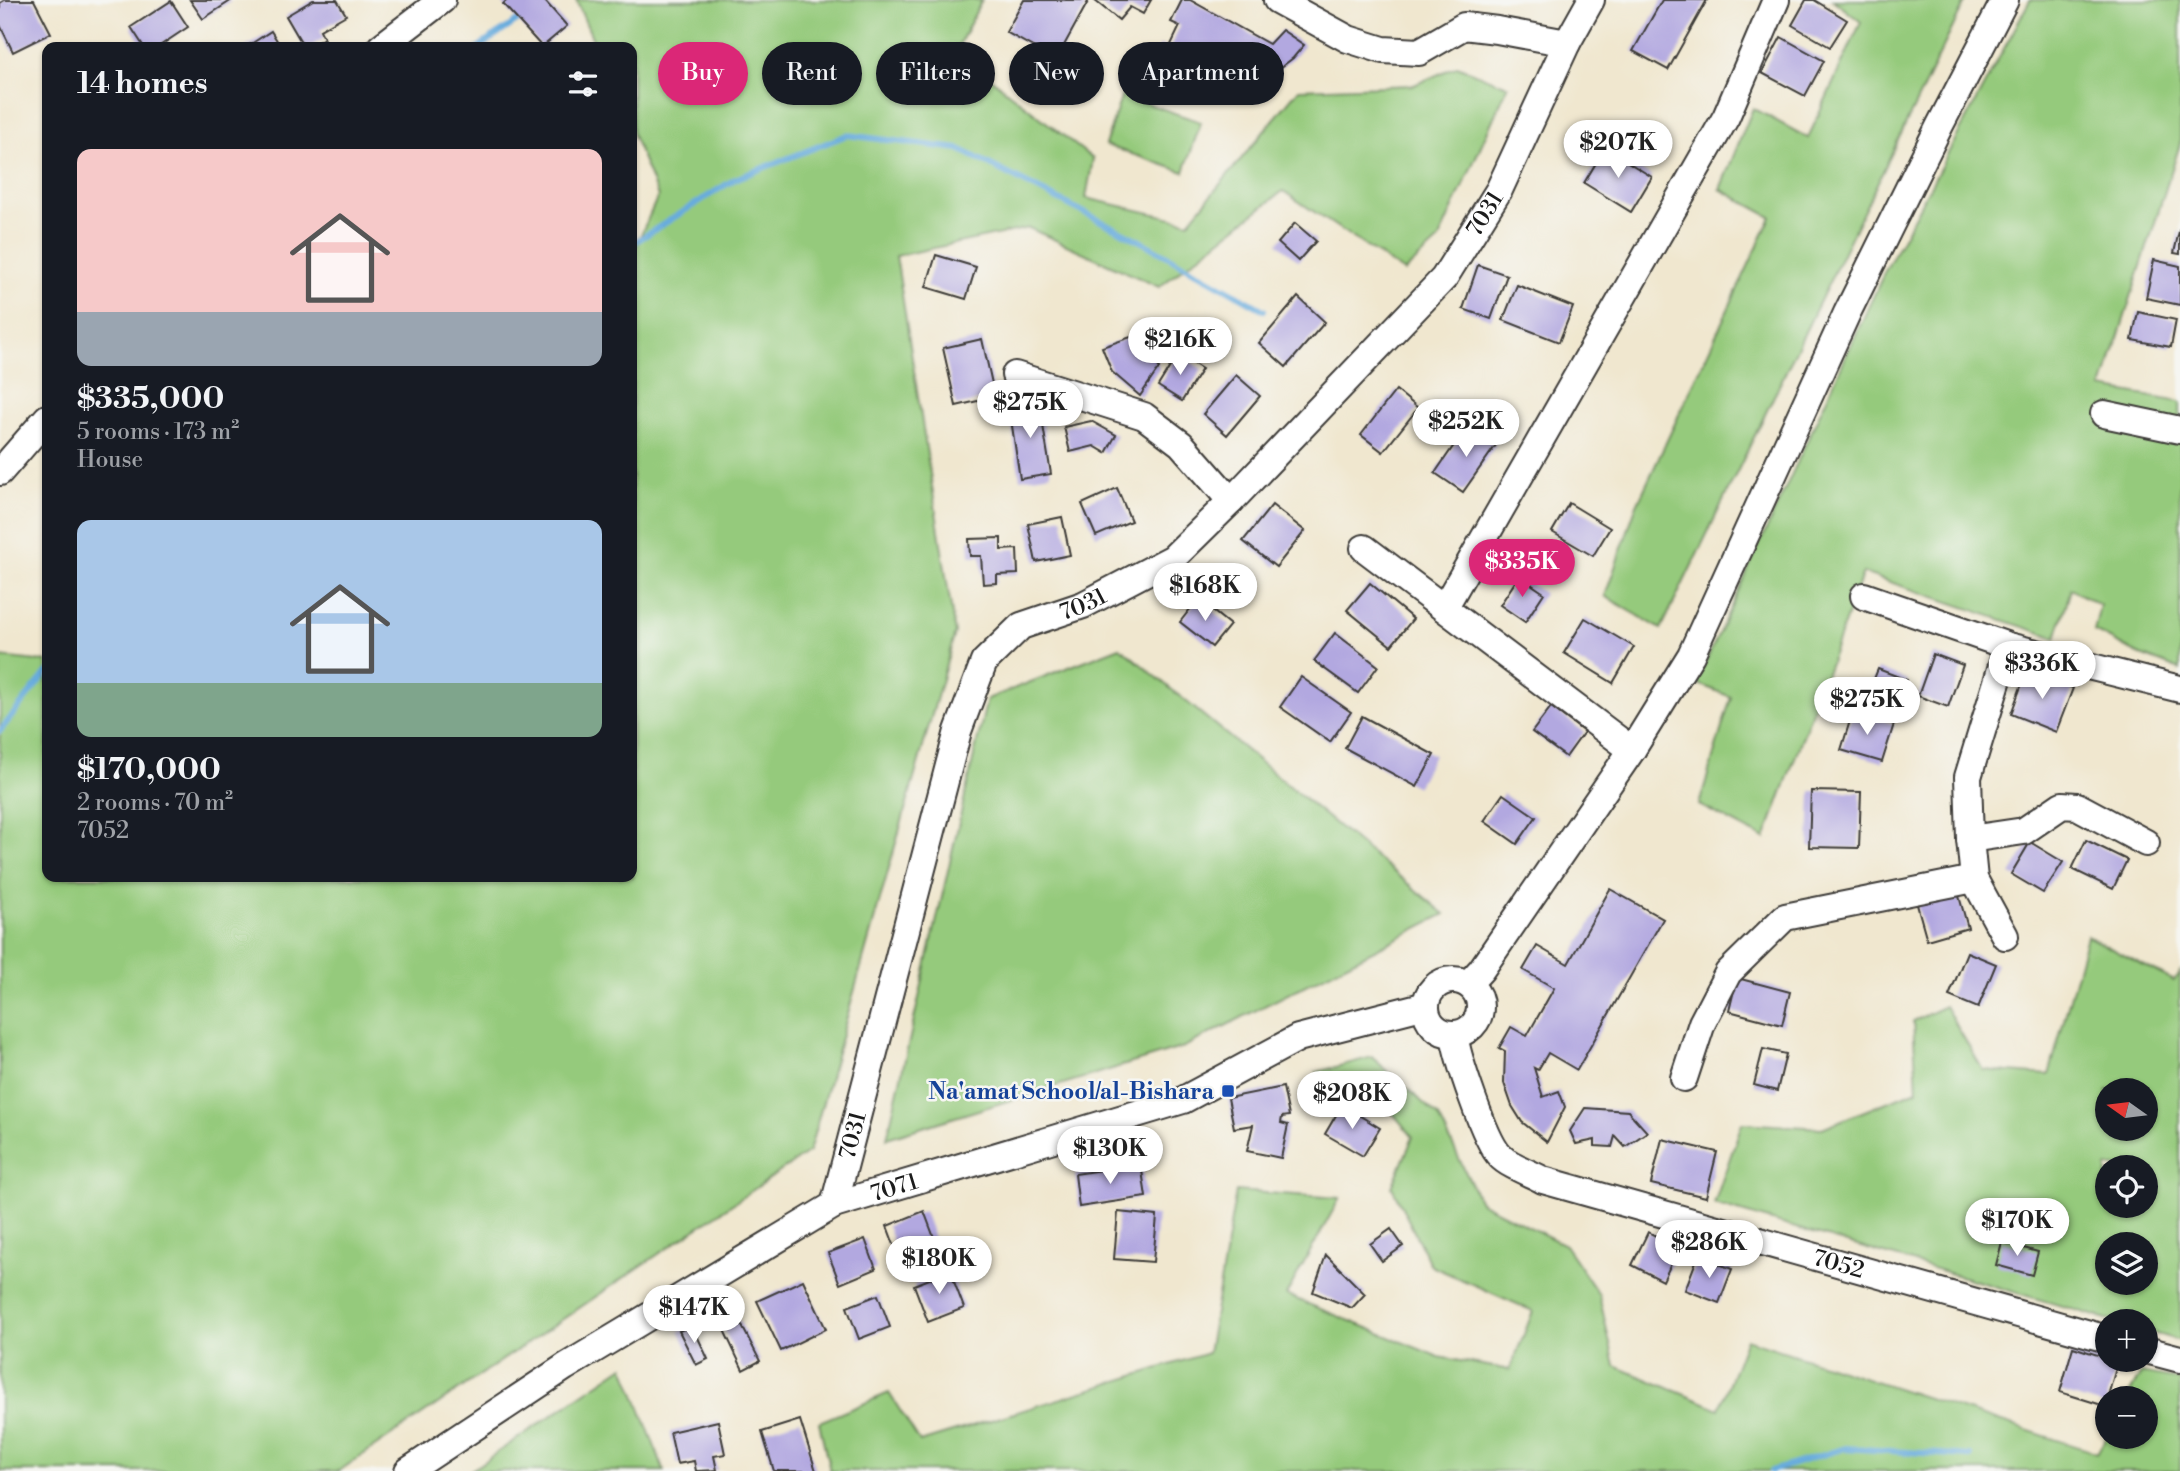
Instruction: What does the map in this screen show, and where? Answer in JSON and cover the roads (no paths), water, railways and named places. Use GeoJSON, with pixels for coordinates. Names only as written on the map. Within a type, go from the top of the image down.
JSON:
{"type":"FeatureCollection","features":[{"type":"Feature","properties":{"kind":"street"},"geometry":{"type":"LineString","coordinates":[[387,42],[442,0]]}},
{"type":"Feature","properties":{"kind":"street"},"geometry":{"type":"LineString","coordinates":[[1276,0],[1348,39],[1383,50],[1419,52],[1464,26],[1567,43]]}},
{"type":"Feature","properties":{"kind":"street","name":"7031"},"geometry":{"type":"LineString","coordinates":[[834,1205],[958,731],[985,662],[1021,626],[1083,605],[1173,558],[1444,278],[1499,190],[1567,43],[1591,0]]}},
{"type":"Feature","properties":{"kind":"street"},"geometry":{"type":"LineString","coordinates":[[1444,608],[1727,117],[1776,0]]}},
{"type":"Feature","properties":{"kind":"street"},"geometry":{"type":"LineString","coordinates":[[1468,984],[1481,970],[1632,750],[1691,655],[1847,313],[2005,0]]}},
{"type":"Feature","properties":{"kind":"street"},"geometry":{"type":"LineString","coordinates":[[1015,375],[1144,416],[1181,444],[1231,501]]}},
{"type":"Feature","properties":{"kind":"street"},"geometry":{"type":"LineString","coordinates":[[2104,414],[2180,430]]}},
{"type":"Feature","properties":{"kind":"street"},"geometry":{"type":"LineString","coordinates":[[0,472],[42,424]]}},
{"type":"Feature","properties":{"kind":"street"},"geometry":{"type":"LineString","coordinates":[[1364,548],[1632,750]]}},
{"type":"Feature","properties":{"kind":"street"},"geometry":{"type":"LineString","coordinates":[[1864,596],[2007,646],[2180,689]]}},
{"type":"Feature","properties":{"kind":"street"},"geometry":{"type":"LineString","coordinates":[[2005,936],[1974,879],[1968,777],[2007,646]]}},
{"type":"Feature","properties":{"kind":"street"},"geometry":{"type":"LineString","coordinates":[[1970,839],[2024,831],[2062,805],[2077,806],[2146,842]]}},
{"type":"Feature","properties":{"kind":"street"},"geometry":{"type":"LineString","coordinates":[[1684,1078],[1702,1023],[1728,974],[1785,917],[1974,879]]}},
{"type":"Feature","properties":{"kind":"street"},"geometry":{"type":"LineString","coordinates":[[1449,980],[1468,984],[1479,997],[1480,1014],[1470,1028],[1463,1032],[1454,1034],[1440,1031],[1427,1014],[1426,1005],[1433,989],[1449,980]]}},
{"type":"Feature","properties":{"kind":"street","name":"7071"},"geometry":{"type":"LineString","coordinates":[[408,1471],[565,1367],[834,1205],[1183,1100],[1298,1038],[1426,1005]]}},
{"type":"Feature","properties":{"kind":"street","name":"7052"},"geometry":{"type":"LineString","coordinates":[[1454,1034],[1456,1050],[1483,1125],[1500,1156],[1543,1180],[2095,1336]]}},
{"type":"Feature","properties":{"kind":"street"},"geometry":{"type":"LineString","coordinates":[[2158,1353],[2180,1359]]}},
{"type":"Feature","properties":{"kind":"waterway"},"geometry":{"type":"LineString","coordinates":[[486,42],[523,17]]}},
{"type":"Feature","properties":{"kind":"waterway"},"geometry":{"type":"LineString","coordinates":[[637,241],[735,179],[847,135],[959,149],[1142,242],[1264,310]]}},
{"type":"Feature","properties":{"kind":"waterway"},"geometry":{"type":"LineString","coordinates":[[0,731],[42,678]]}},
{"type":"Feature","properties":{"kind":"waterway"},"geometry":{"type":"LineString","coordinates":[[1771,1471],[1845,1448],[1970,1456]]}},
{"type":"Feature","properties":{"kind":"place","name":"Na'amat School/al-Bishara"},"geometry":{"type":"Point","coordinates":[1228,1091]}}]}
